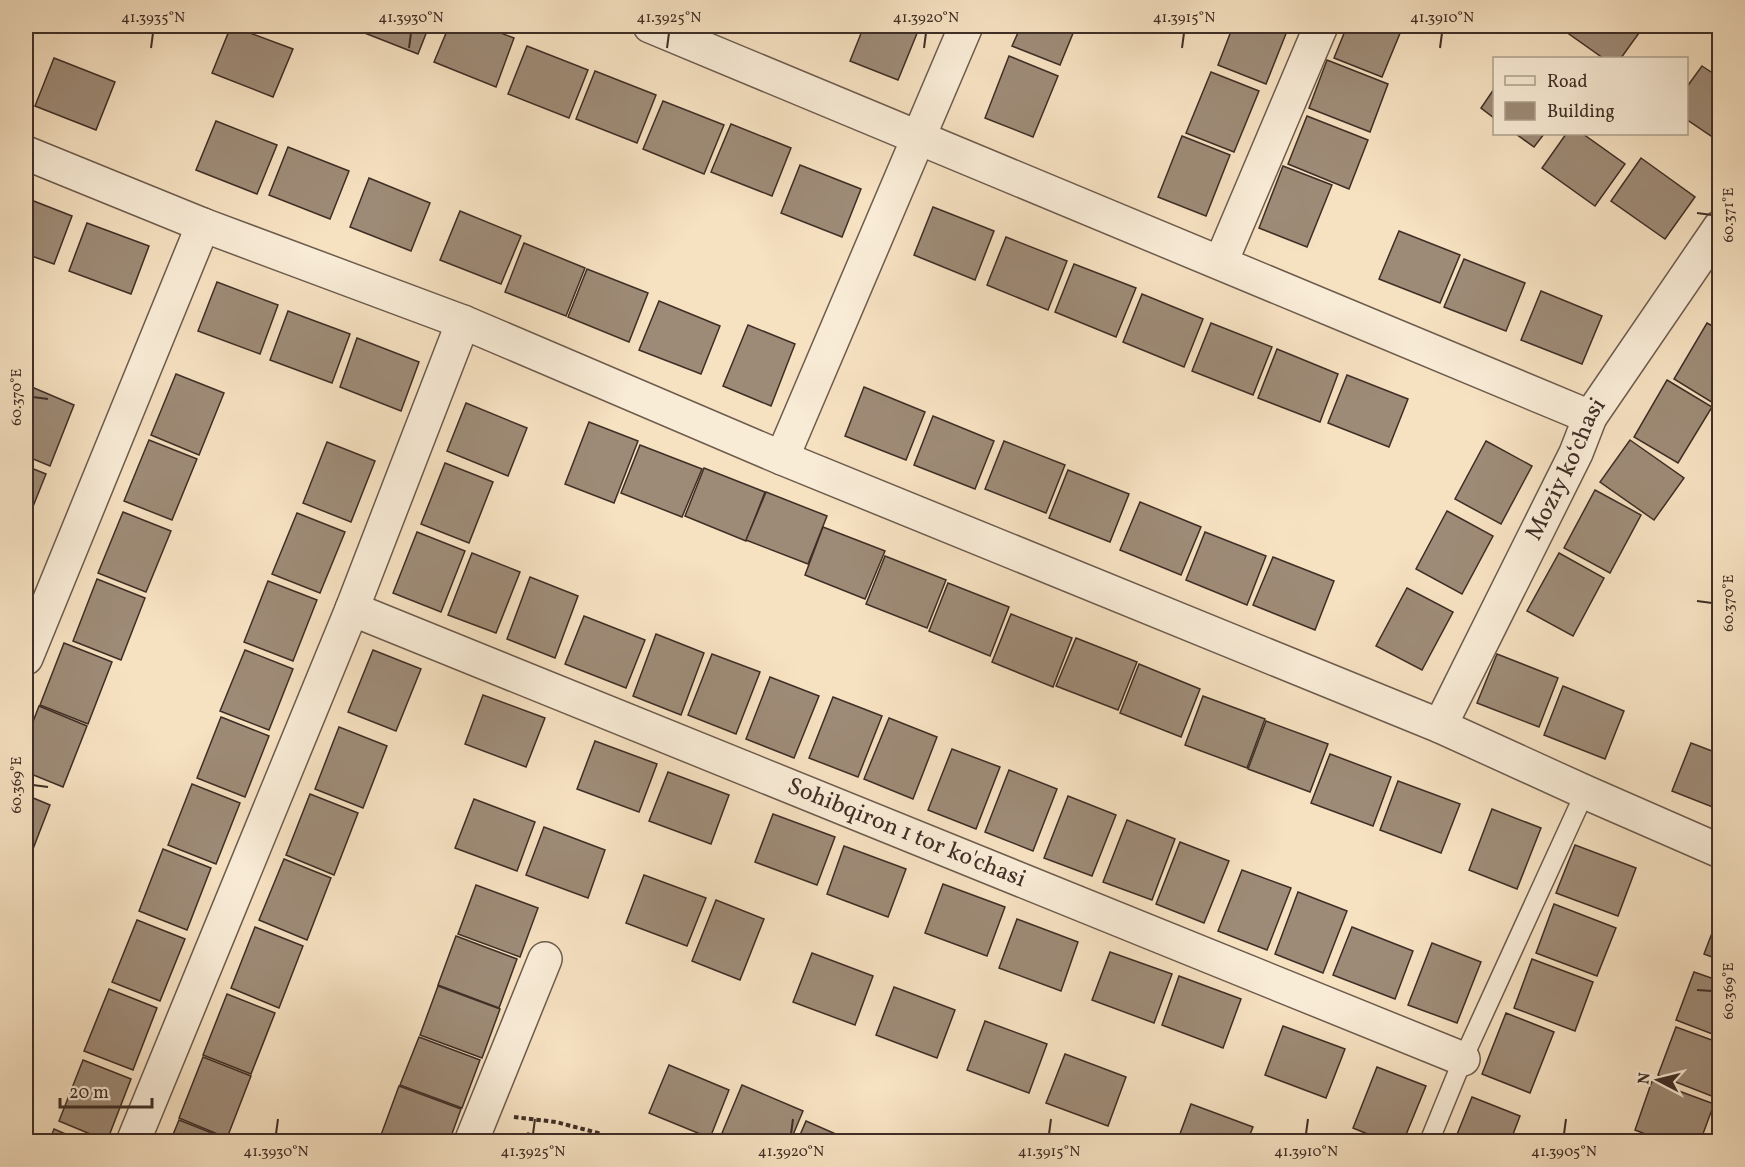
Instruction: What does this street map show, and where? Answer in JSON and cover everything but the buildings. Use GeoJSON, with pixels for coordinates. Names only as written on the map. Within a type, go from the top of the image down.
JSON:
{"type":"FeatureCollection","features":[{"type":"Feature","properties":{"kind":"street"},"geometry":{"type":"LineString","coordinates":[[650,26],[1590,417]]}},
{"type":"Feature","properties":{"kind":"street"},"geometry":{"type":"LineString","coordinates":[[782,458],[966,26]]}},
{"type":"Feature","properties":{"kind":"street"},"geometry":{"type":"LineString","coordinates":[[1221,262],[1321,26]]}},
{"type":"Feature","properties":{"kind":"street"},"geometry":{"type":"LineString","coordinates":[[26,153],[203,225],[463,322],[782,458],[1440,726],[1719,851]]}},
{"type":"Feature","properties":{"kind":"street"},"geometry":{"type":"LineString","coordinates":[[26,658],[203,225]]}},
{"type":"Feature","properties":{"kind":"street","name":"Moziy ko‘chasi"},"geometry":{"type":"LineString","coordinates":[[1440,726],[1575,453],[1590,417],[1719,227]]}},
{"type":"Feature","properties":{"kind":"street"},"geometry":{"type":"LineString","coordinates":[[134,1142],[352,609],[463,322]]}},
{"type":"Feature","properties":{"kind":"street","name":"Sohibqiron 1 tor ko'chasi"},"geometry":{"type":"LineString","coordinates":[[352,609],[1463,1059]]}},
{"type":"Feature","properties":{"kind":"street"},"geometry":{"type":"LineString","coordinates":[[471,1142],[545,959]]}},
{"type":"Feature","properties":{"kind":"lane"},"geometry":{"type":"LineString","coordinates":[[1429,1142],[1463,1059],[1585,792]]}},
{"type":"Feature","properties":{"kind":"path"},"geometry":{"type":"LineString","coordinates":[[484,1108],[517,1118],[556,1122],[598,1133],[615,1142]]}}]}
